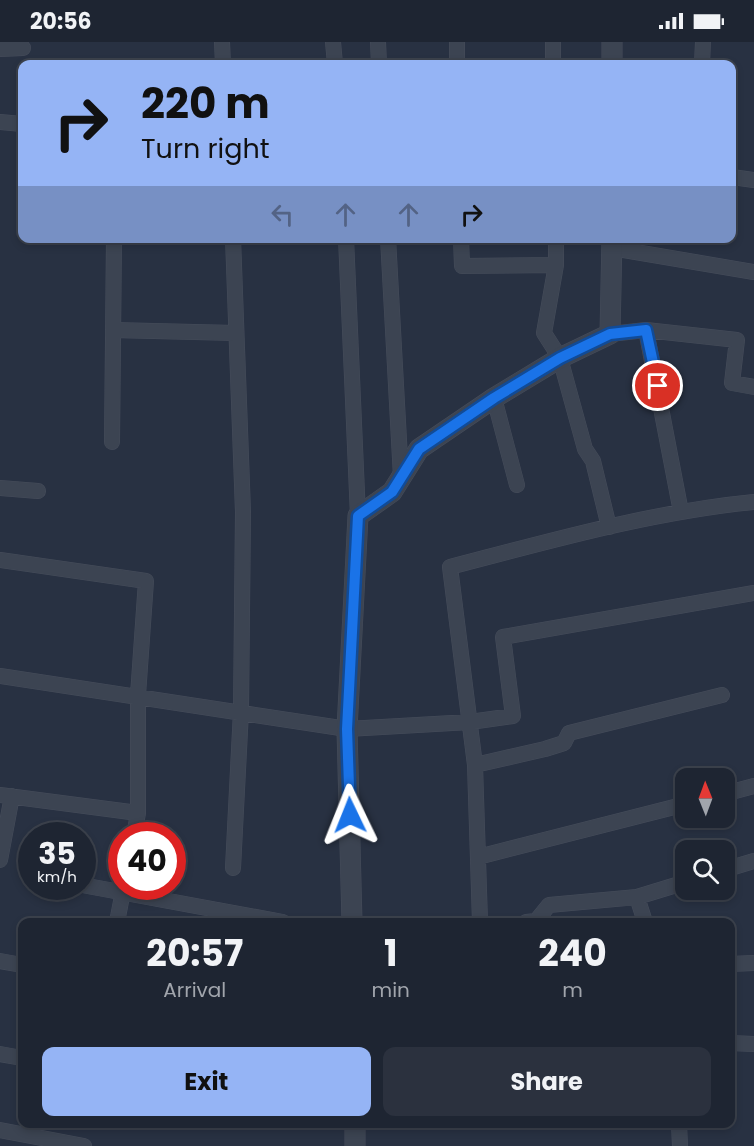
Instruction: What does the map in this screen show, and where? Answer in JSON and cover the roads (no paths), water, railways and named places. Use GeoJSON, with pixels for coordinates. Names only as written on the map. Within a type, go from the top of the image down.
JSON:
{"type":"FeatureCollection","features":[{"type":"Feature","properties":{"kind":"street"},"geometry":{"type":"LineString","coordinates":[[222,42],[223,60]]}},
{"type":"Feature","properties":{"kind":"street"},"geometry":{"type":"LineString","coordinates":[[333,42],[335,60]]}},
{"type":"Feature","properties":{"kind":"street"},"geometry":{"type":"LineString","coordinates":[[378,42],[379,60]]}},
{"type":"Feature","properties":{"kind":"street"},"geometry":{"type":"LineString","coordinates":[[457,42],[457,60]]}},
{"type":"Feature","properties":{"kind":"street"},"geometry":{"type":"LineString","coordinates":[[553,42],[553,60]]}},
{"type":"Feature","properties":{"kind":"street"},"geometry":{"type":"LineString","coordinates":[[612,42],[612,60]]}},
{"type":"Feature","properties":{"kind":"street"},"geometry":{"type":"LineString","coordinates":[[702,60],[703,42]]}},
{"type":"Feature","properties":{"kind":"street"},"geometry":{"type":"LineString","coordinates":[[0,49],[23,48]]}},
{"type":"Feature","properties":{"kind":"street"},"geometry":{"type":"LineString","coordinates":[[0,122],[18,124]]}},
{"type":"Feature","properties":{"kind":"street"},"geometry":{"type":"LineString","coordinates":[[736,178],[754,180]]}},
{"type":"Feature","properties":{"kind":"street"},"geometry":{"type":"LineString","coordinates":[[112,442],[114,243]]}},
{"type":"Feature","properties":{"kind":"street"},"geometry":{"type":"LineString","coordinates":[[233,243],[243,512],[241,711],[233,868]]}},
{"type":"Feature","properties":{"kind":"street"},"geometry":{"type":"LineString","coordinates":[[346,243],[358,516],[347,729],[352,918]]}},
{"type":"Feature","properties":{"kind":"street"},"geometry":{"type":"LineString","coordinates":[[388,243],[400,477]]}},
{"type":"Feature","properties":{"kind":"street"},"geometry":{"type":"LineString","coordinates":[[461,243],[462,266],[556,265]]}},
{"type":"Feature","properties":{"kind":"street"},"geometry":{"type":"LineString","coordinates":[[556,243],[556,265],[544,333],[560,358],[585,449],[593,461],[609,526]]}},
{"type":"Feature","properties":{"kind":"street"},"geometry":{"type":"LineString","coordinates":[[610,334],[612,243],[754,272]]}},
{"type":"Feature","properties":{"kind":"street"},"geometry":{"type":"LineString","coordinates":[[113,330],[235,333]]}},
{"type":"Feature","properties":{"kind":"street"},"geometry":{"type":"LineString","coordinates":[[358,516],[392,492],[419,449],[494,398],[560,358],[610,334],[646,330],[737,340],[732,383],[754,387]]}},
{"type":"Feature","properties":{"kind":"street"},"geometry":{"type":"LineString","coordinates":[[646,330],[681,512]]}},
{"type":"Feature","properties":{"kind":"street"},"geometry":{"type":"LineString","coordinates":[[494,398],[517,485]]}},
{"type":"Feature","properties":{"kind":"street"},"geometry":{"type":"LineString","coordinates":[[0,488],[38,491]]}},
{"type":"Feature","properties":{"kind":"street"},"geometry":{"type":"LineString","coordinates":[[480,918],[475,765],[450,567],[609,526],[681,512],[754,502]]}},
{"type":"Feature","properties":{"kind":"street"},"geometry":{"type":"LineString","coordinates":[[0,560],[146,581],[138,695],[136,822]]}},
{"type":"Feature","properties":{"kind":"street"},"geometry":{"type":"LineString","coordinates":[[0,675],[347,729],[470,722],[513,716],[503,638],[754,593]]}},
{"type":"Feature","properties":{"kind":"street"},"geometry":{"type":"LineString","coordinates":[[475,765],[545,749],[564,742],[569,733],[722,694]]}},
{"type":"Feature","properties":{"kind":"street"},"geometry":{"type":"LineString","coordinates":[[735,791],[754,786]]}},
{"type":"Feature","properties":{"kind":"street"},"geometry":{"type":"LineString","coordinates":[[0,860],[6,796],[138,813]]}},
{"type":"Feature","properties":{"kind":"street"},"geometry":{"type":"LineString","coordinates":[[478,857],[675,807]]}},
{"type":"Feature","properties":{"kind":"street"},"geometry":{"type":"LineString","coordinates":[[735,867],[754,861]]}},
{"type":"Feature","properties":{"kind":"street"},"geometry":{"type":"LineString","coordinates":[[538,918],[549,905],[637,897],[675,885]]}},
{"type":"Feature","properties":{"kind":"street"},"geometry":{"type":"LineString","coordinates":[[637,897],[644,918]]}},
{"type":"Feature","properties":{"kind":"street"},"geometry":{"type":"LineString","coordinates":[[118,918],[121,900]]}},
{"type":"Feature","properties":{"kind":"street"},"geometry":{"type":"LineString","coordinates":[[173,900],[263,918]]}},
{"type":"Feature","properties":{"kind":"street"},"geometry":{"type":"LineString","coordinates":[[0,962],[18,964]]}},
{"type":"Feature","properties":{"kind":"street"},"geometry":{"type":"LineString","coordinates":[[735,964],[754,963]]}},
{"type":"Feature","properties":{"kind":"street"},"geometry":{"type":"LineString","coordinates":[[735,1043],[754,1044]]}},
{"type":"Feature","properties":{"kind":"street"},"geometry":{"type":"LineString","coordinates":[[0,1054],[18,1057]]}},
{"type":"Feature","properties":{"kind":"street"},"geometry":{"type":"LineString","coordinates":[[355,1128],[355,1146]]}},
{"type":"Feature","properties":{"kind":"street"},"geometry":{"type":"LineString","coordinates":[[679,1128],[680,1146]]}},
{"type":"Feature","properties":{"kind":"street"},"geometry":{"type":"LineString","coordinates":[[0,1130],[84,1146]]}}]}
